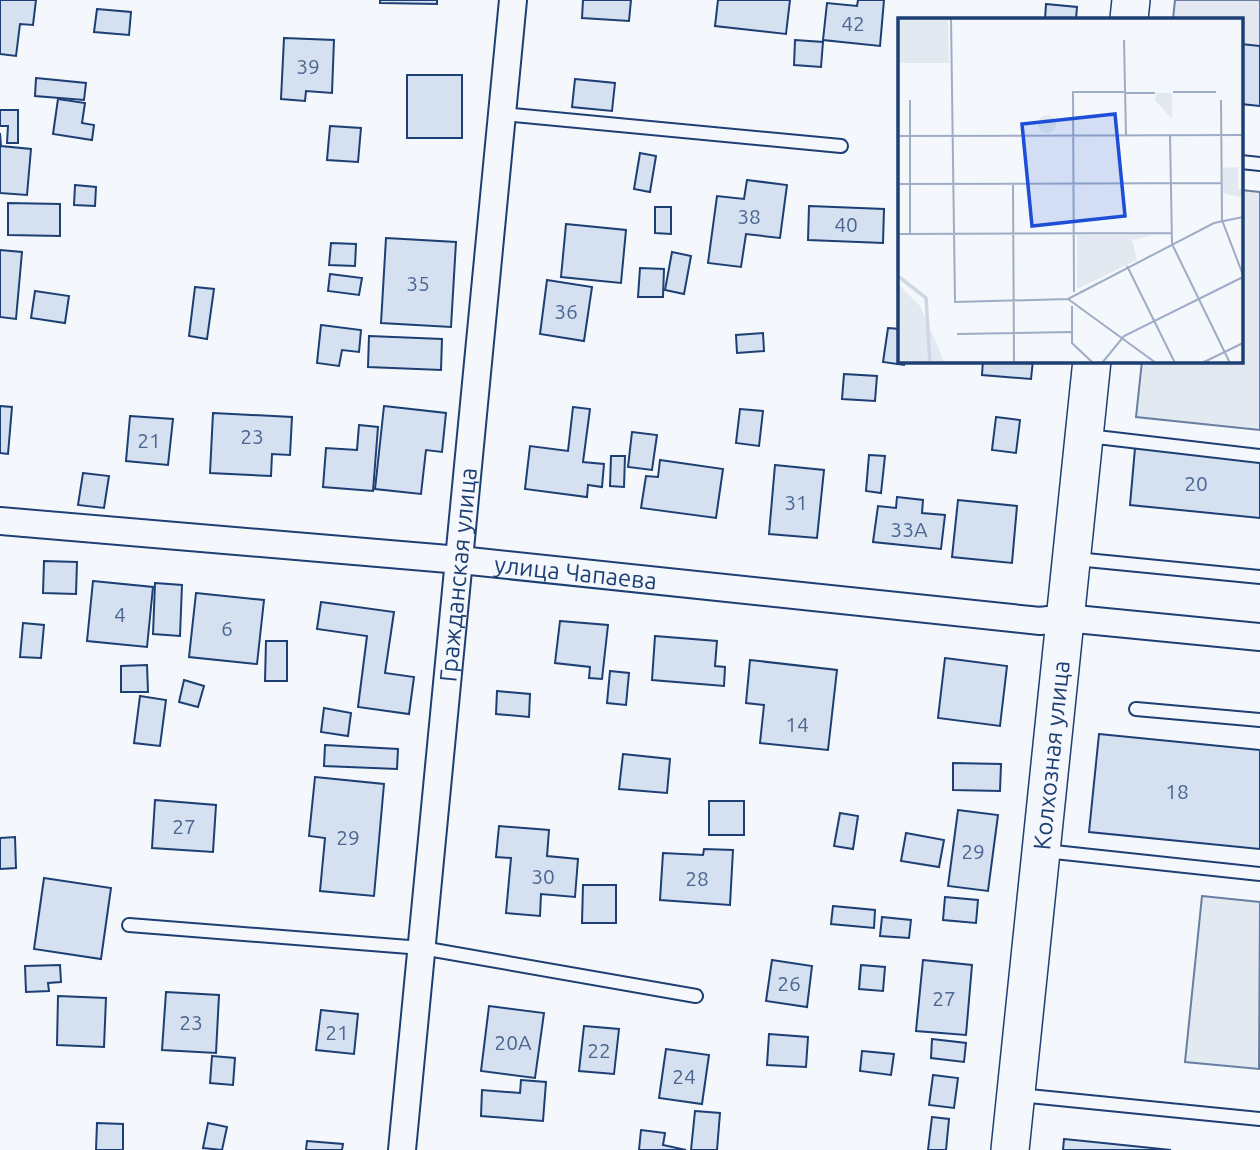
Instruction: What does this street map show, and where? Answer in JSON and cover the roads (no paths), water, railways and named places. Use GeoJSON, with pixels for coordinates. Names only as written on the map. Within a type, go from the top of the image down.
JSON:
{"type":"FeatureCollection","features":[{"type":"Feature","properties":{"kind":"street","name":"Гражданская улица"},"geometry":{"type":"LineString","coordinates":[[402,1150],[513,0]]}},
{"type":"Feature","properties":{"kind":"street"},"geometry":{"type":"LineString","coordinates":[[1129,18],[1131,0]]}},
{"type":"Feature","properties":{"kind":"street","name":"Колхозная улица"},"geometry":{"type":"LineString","coordinates":[[1010,1150],[1092,362]]}},
{"type":"Feature","properties":{"kind":"street","name":"улица Чапаева"},"geometry":{"type":"LineString","coordinates":[[0,521],[460,560],[1040,621],[1065,618],[1260,637]]}},
{"type":"Feature","properties":{"kind":"lane"},"geometry":{"type":"LineString","coordinates":[[503,114],[841,146]]}},
{"type":"Feature","properties":{"kind":"lane"},"geometry":{"type":"LineString","coordinates":[[1242,162],[1260,164]]}},
{"type":"Feature","properties":{"kind":"lane"},"geometry":{"type":"LineString","coordinates":[[1084,436],[1260,456]]}},
{"type":"Feature","properties":{"kind":"lane"},"geometry":{"type":"LineString","coordinates":[[1071,559],[1260,577]]}},
{"type":"Feature","properties":{"kind":"lane"},"geometry":{"type":"LineString","coordinates":[[1136,709],[1260,720]]}},
{"type":"Feature","properties":{"kind":"lane"},"geometry":{"type":"LineString","coordinates":[[1041,851],[1260,874]]}},
{"type":"Feature","properties":{"kind":"lane"},"geometry":{"type":"LineString","coordinates":[[129,925],[422,948],[696,996]]}},
{"type":"Feature","properties":{"kind":"lane"},"geometry":{"type":"LineString","coordinates":[[1015,1095],[1260,1119]]}}]}
